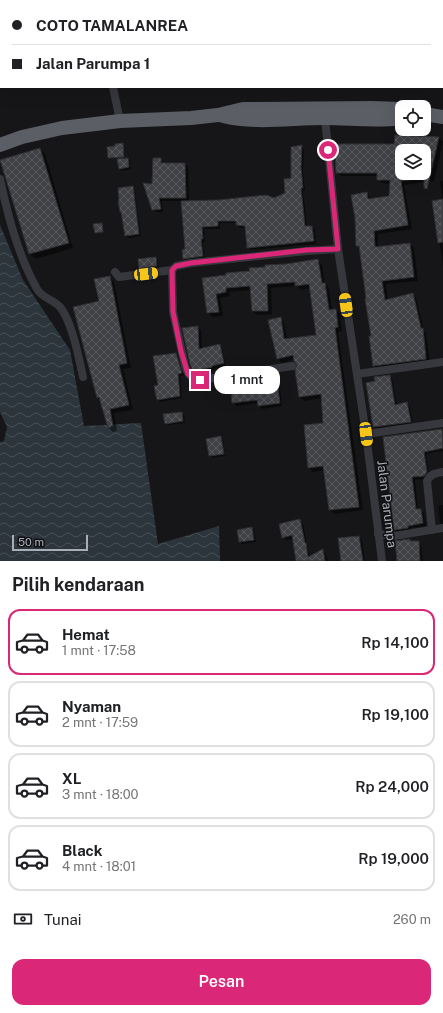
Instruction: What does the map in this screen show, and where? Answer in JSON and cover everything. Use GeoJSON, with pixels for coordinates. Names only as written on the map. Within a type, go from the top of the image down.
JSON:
{"type":"FeatureCollection","features":[{"type":"Feature","properties":{"kind":"highway"},"geometry":{"type":"LineString","coordinates":[[0,145],[22,137],[62,128],[120,121],[191,118],[218,115],[243,109],[371,108],[395,110]]}},
{"type":"Feature","properties":{"kind":"highway"},"geometry":{"type":"LineString","coordinates":[[218,115],[244,120],[395,118]]}},
{"type":"Feature","properties":{"kind":"highway"},"geometry":{"type":"LineString","coordinates":[[431,115],[443,117]]}},
{"type":"Feature","properties":{"kind":"street"},"geometry":{"type":"LineString","coordinates":[[113,88],[120,121]]}},
{"type":"Feature","properties":{"kind":"street","name":"Jalan Parumpa"},"geometry":{"type":"LineString","coordinates":[[325,118],[338,249],[366,434],[382,561]]}},
{"type":"Feature","properties":{"kind":"street"},"geometry":{"type":"LineString","coordinates":[[0,179],[8,215],[23,258],[41,294],[56,303],[64,313],[72,333],[84,377]]}},
{"type":"Feature","properties":{"kind":"street"},"geometry":{"type":"LineString","coordinates":[[115,272],[119,277],[172,270],[176,266],[191,263],[307,250],[338,249]]}},
{"type":"Feature","properties":{"kind":"street"},"geometry":{"type":"LineString","coordinates":[[172,270],[173,312],[188,374],[193,378],[200,380],[292,366]]}},
{"type":"Feature","properties":{"kind":"street"},"geometry":{"type":"LineString","coordinates":[[357,374],[443,362]]}},
{"type":"Feature","properties":{"kind":"street"},"geometry":{"type":"LineString","coordinates":[[366,434],[443,423]]}},
{"type":"Feature","properties":{"kind":"street"},"geometry":{"type":"LineString","coordinates":[[432,530],[427,481],[429,476],[443,472]]}},
{"type":"Feature","properties":{"kind":"street"},"geometry":{"type":"LineString","coordinates":[[378,534],[394,536],[443,528]]}},
{"type":"Feature","properties":{"kind":"water"},"geometry":{"type":"Polygon","coordinates":[[[0,225],[23,280],[70,350],[84,426],[141,423],[158,544],[219,526],[220,561],[0,561],[0,442],[4,441],[7,427],[0,412],[0,225]]]}},
{"type":"Feature","properties":{"kind":"building"},"geometry":{"type":"Polygon","coordinates":[[[395,135],[439,137],[431,172],[431,144],[395,144],[395,180],[408,180],[401,181],[408,225],[374,231],[375,247],[410,243],[414,277],[382,281],[385,300],[413,293],[421,328],[423,328],[426,359],[373,366],[369,336],[371,336],[359,246],[356,246],[355,218],[351,195],[367,192],[368,199],[389,196],[390,180],[377,180],[377,173],[336,173],[335,144],[394,144],[395,135]]]}},
{"type":"Feature","properties":{"kind":"building"},"geometry":{"type":"Polygon","coordinates":[[[123,143],[124,157],[108,158],[107,147],[123,143]]]}},
{"type":"Feature","properties":{"kind":"building"},"geometry":{"type":"Polygon","coordinates":[[[302,145],[301,167],[303,188],[301,188],[305,226],[312,226],[314,241],[247,248],[245,226],[236,225],[236,221],[218,221],[218,226],[202,227],[203,239],[201,239],[203,256],[183,259],[182,250],[185,249],[181,201],[218,200],[266,195],[274,198],[285,193],[284,179],[291,178],[291,147],[302,145]]]}},
{"type":"Feature","properties":{"kind":"building"},"geometry":{"type":"Polygon","coordinates":[[[40,148],[69,243],[29,254],[0,160],[40,148]]]}},
{"type":"Feature","properties":{"kind":"building"},"geometry":{"type":"Polygon","coordinates":[[[128,158],[129,167],[119,169],[117,159],[128,158]]]}},
{"type":"Feature","properties":{"kind":"building"},"geometry":{"type":"Polygon","coordinates":[[[153,158],[161,158],[161,163],[185,163],[186,198],[159,198],[161,209],[152,210],[143,183],[152,184],[153,158]]]}},
{"type":"Feature","properties":{"kind":"building"},"geometry":{"type":"Polygon","coordinates":[[[424,180],[429,180],[427,189],[424,188],[424,180]]]}},
{"type":"Feature","properties":{"kind":"building"},"geometry":{"type":"Polygon","coordinates":[[[133,186],[139,234],[125,236],[118,201],[118,188],[133,186]]]}},
{"type":"Feature","properties":{"kind":"building"},"geometry":{"type":"Polygon","coordinates":[[[443,199],[443,242],[438,243],[432,201],[443,199]]]}},
{"type":"Feature","properties":{"kind":"building"},"geometry":{"type":"Polygon","coordinates":[[[102,223],[103,232],[95,233],[93,224],[102,223]]]}},
{"type":"Feature","properties":{"kind":"building"},"geometry":{"type":"Polygon","coordinates":[[[156,257],[157,266],[139,269],[138,259],[156,257]]]}},
{"type":"Feature","properties":{"kind":"building"},"geometry":{"type":"Polygon","coordinates":[[[318,259],[322,283],[325,283],[329,310],[336,309],[338,327],[335,328],[359,507],[329,510],[323,466],[308,468],[304,425],[323,423],[321,394],[299,397],[295,370],[297,365],[294,361],[293,355],[277,359],[268,320],[281,317],[284,339],[316,335],[309,284],[295,286],[295,282],[267,284],[268,311],[252,311],[250,286],[226,288],[226,292],[216,294],[219,312],[207,313],[202,278],[226,275],[226,273],[250,271],[249,268],[265,267],[265,265],[286,264],[318,259]]]}},
{"type":"Feature","properties":{"kind":"building"},"geometry":{"type":"Polygon","coordinates":[[[110,276],[127,363],[119,365],[129,405],[110,409],[113,426],[108,428],[99,397],[97,398],[73,307],[99,301],[94,279],[110,276]]]}},
{"type":"Feature","properties":{"kind":"building"},"geometry":{"type":"Polygon","coordinates":[[[198,326],[199,349],[220,344],[224,363],[193,371],[182,328],[198,326]]]}},
{"type":"Feature","properties":{"kind":"building"},"geometry":{"type":"Polygon","coordinates":[[[176,353],[182,373],[178,374],[180,396],[157,400],[154,386],[158,385],[153,356],[176,353]]]}},
{"type":"Feature","properties":{"kind":"building"},"geometry":{"type":"Polygon","coordinates":[[[276,374],[280,403],[258,406],[257,400],[232,403],[230,381],[241,379],[241,381],[276,374]]]}},
{"type":"Feature","properties":{"kind":"building"},"geometry":{"type":"Polygon","coordinates":[[[390,375],[395,405],[407,402],[411,422],[373,427],[366,383],[375,381],[374,377],[390,375]]]}},
{"type":"Feature","properties":{"kind":"building"},"geometry":{"type":"Polygon","coordinates":[[[182,412],[183,421],[165,424],[163,414],[182,412]]]}},
{"type":"Feature","properties":{"kind":"building"},"geometry":{"type":"Polygon","coordinates":[[[442,429],[443,448],[424,452],[427,472],[424,476],[412,477],[416,509],[421,509],[423,523],[408,526],[408,528],[394,530],[383,437],[442,429]]]}},
{"type":"Feature","properties":{"kind":"building"},"geometry":{"type":"Polygon","coordinates":[[[221,436],[224,454],[209,456],[206,439],[221,436]]]}},
{"type":"Feature","properties":{"kind":"building"},"geometry":{"type":"Polygon","coordinates":[[[300,519],[308,557],[323,549],[325,561],[296,561],[292,535],[282,538],[279,524],[300,519]]]}},
{"type":"Feature","properties":{"kind":"building"},"geometry":{"type":"Polygon","coordinates":[[[252,527],[254,540],[239,542],[237,530],[252,527]]]}},
{"type":"Feature","properties":{"kind":"building"},"geometry":{"type":"Polygon","coordinates":[[[359,536],[363,561],[341,561],[338,538],[359,536]]]}},
{"type":"Feature","properties":{"kind":"building"},"geometry":{"type":"Polygon","coordinates":[[[410,539],[410,541],[419,541],[420,561],[397,561],[395,541],[410,539]]]}},
{"type":"Feature","properties":{"kind":"route"},"geometry":{"type":"LineString","coordinates":[[200,380],[193,378],[188,374],[181,351],[173,312],[171,289],[172,270],[176,266],[191,263],[220,261],[307,250],[338,249],[328,150]]}}]}
